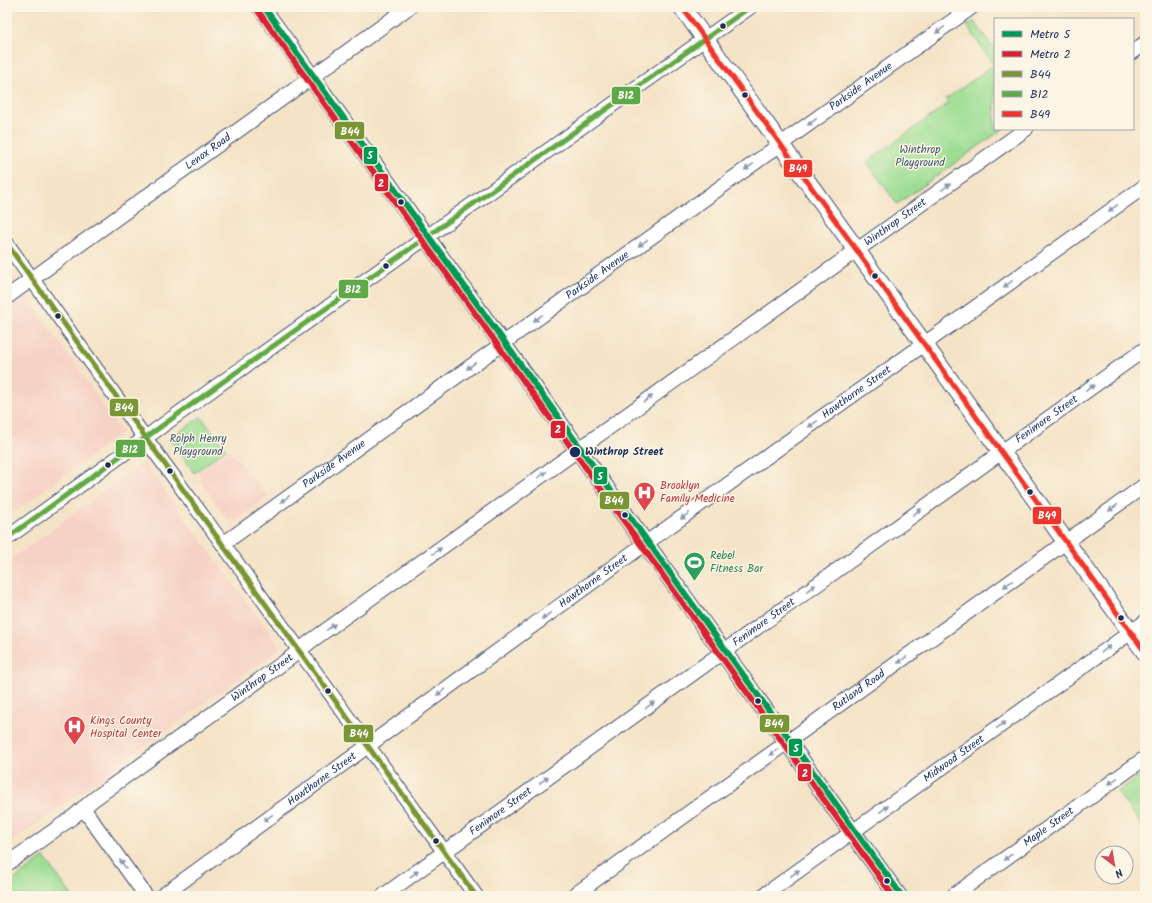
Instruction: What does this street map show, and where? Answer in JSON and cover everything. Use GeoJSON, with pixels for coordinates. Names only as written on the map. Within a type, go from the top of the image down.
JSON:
{"type":"FeatureCollection","features":[{"type":"Feature","properties":{"kind":"main road"},"geometry":{"type":"LineString","coordinates":[[261,7],[898,896]]}},
{"type":"Feature","properties":{"kind":"main road"},"geometry":{"type":"LineString","coordinates":[[682,7],[1145,652]]}},
{"type":"Feature","properties":{"kind":"street","name":"Lenox Road"},"geometry":{"type":"LineString","coordinates":[[7,297],[409,7]]}},
{"type":"Feature","properties":{"kind":"street"},"geometry":{"type":"LineString","coordinates":[[7,538],[750,7]]}},
{"type":"Feature","properties":{"kind":"street","name":"Parkside Avenue"},"geometry":{"type":"LineString","coordinates":[[223,544],[972,7]]}},
{"type":"Feature","properties":{"kind":"street"},"geometry":{"type":"LineString","coordinates":[[1134,51],[1145,43]]}},
{"type":"Feature","properties":{"kind":"street","name":"Winthrop Street"},"geometry":{"type":"LineString","coordinates":[[7,864],[300,650],[1025,130]]}},
{"type":"Feature","properties":{"kind":"street","name":"Hawthorne Street"},"geometry":{"type":"LineString","coordinates":[[162,896],[645,544],[1145,186]]}},
{"type":"Feature","properties":{"kind":"street"},"geometry":{"type":"LineString","coordinates":[[7,244],[145,438],[300,650],[476,896]]}},
{"type":"Feature","properties":{"kind":"street","name":"Fenimore Street"},"geometry":{"type":"LineString","coordinates":[[383,896],[1145,349]]}},
{"type":"Feature","properties":{"kind":"street","name":"Rutland Road"},"geometry":{"type":"LineString","coordinates":[[573,896],[1145,486]]}},
{"type":"Feature","properties":{"kind":"street","name":"Midwood Street"},"geometry":{"type":"LineString","coordinates":[[763,896],[1145,622]]}},
{"type":"Feature","properties":{"kind":"street","name":"Maple Street"},"geometry":{"type":"LineString","coordinates":[[953,896],[1145,758]]}},
{"type":"Feature","properties":{"kind":"street"},"geometry":{"type":"LineString","coordinates":[[83,808],[146,896]]}},
{"type":"Feature","properties":{"kind":"shaded area"},"geometry":{"type":"Polygon","coordinates":[[[7,267],[122,433],[7,517],[7,267]]]}},
{"type":"Feature","properties":{"kind":"shaded area"},"geometry":{"type":"Polygon","coordinates":[[[229,450],[268,497],[234,521],[232,518],[228,520],[199,480],[202,478],[198,472],[229,450]]]}},
{"type":"Feature","properties":{"kind":"shaded area","name":"Kings County Hospital Center"},"geometry":{"type":"Polygon","coordinates":[[[142,464],[146,465],[279,645],[279,650],[7,845],[7,562],[142,464]]]}},
{"type":"Feature","properties":{"kind":"green space","name":"Winthrop Playground"},"geometry":{"type":"Polygon","coordinates":[[[974,21],[994,49],[994,65],[967,26],[974,21]]]}},
{"type":"Feature","properties":{"kind":"green space","name":"Winthrop Playground"},"geometry":{"type":"Polygon","coordinates":[[[994,65],[994,130],[1002,130],[897,204],[867,162],[949,103],[946,99],[994,65]]]}},
{"type":"Feature","properties":{"kind":"green space","name":"Rolph Henry Playground"},"geometry":{"type":"Polygon","coordinates":[[[201,417],[226,449],[194,473],[170,438],[201,417]]]}},
{"type":"Feature","properties":{"kind":"green space"},"geometry":{"type":"Polygon","coordinates":[[[1138,777],[1145,787],[1145,826],[1143,827],[1117,792],[1138,777]]]}},
{"type":"Feature","properties":{"kind":"green space"},"geometry":{"type":"Polygon","coordinates":[[[44,857],[72,896],[7,896],[7,885],[44,857]]]}},
{"type":"Feature","properties":{"kind":"metro line","name":"5"},"geometry":{"type":"LineString","coordinates":[[264,7],[902,896]]}},
{"type":"Feature","properties":{"kind":"metro line","name":"2"},"geometry":{"type":"LineString","coordinates":[[258,11],[893,896]]}},
{"type":"Feature","properties":{"kind":"transit line","name":"B44"},"geometry":{"type":"LineString","coordinates":[[261,7],[898,896]]}},
{"type":"Feature","properties":{"kind":"transit line","name":"B49"},"geometry":{"type":"LineString","coordinates":[[682,7],[1145,652]]}},
{"type":"Feature","properties":{"kind":"transit line","name":"B12"},"geometry":{"type":"LineString","coordinates":[[7,538],[217,386],[750,7]]}},
{"type":"Feature","properties":{"kind":"transit line","name":"B44"},"geometry":{"type":"LineString","coordinates":[[7,244],[476,896]]}},
{"type":"Feature","properties":{"kind":"place","name":"Winthrop Street"},"geometry":{"type":"Point","coordinates":[575,452]}},
{"type":"Feature","properties":{"kind":"place","name":"Brooklyn Family Medicine"},"geometry":{"type":"Point","coordinates":[645,512]}},
{"type":"Feature","properties":{"kind":"place","name":"Rebel Fitness Bar"},"geometry":{"type":"Point","coordinates":[695,582]}},
{"type":"Feature","properties":{"kind":"place","name":"Kings County Hospital Center"},"geometry":{"type":"Point","coordinates":[75,746]}}]}
